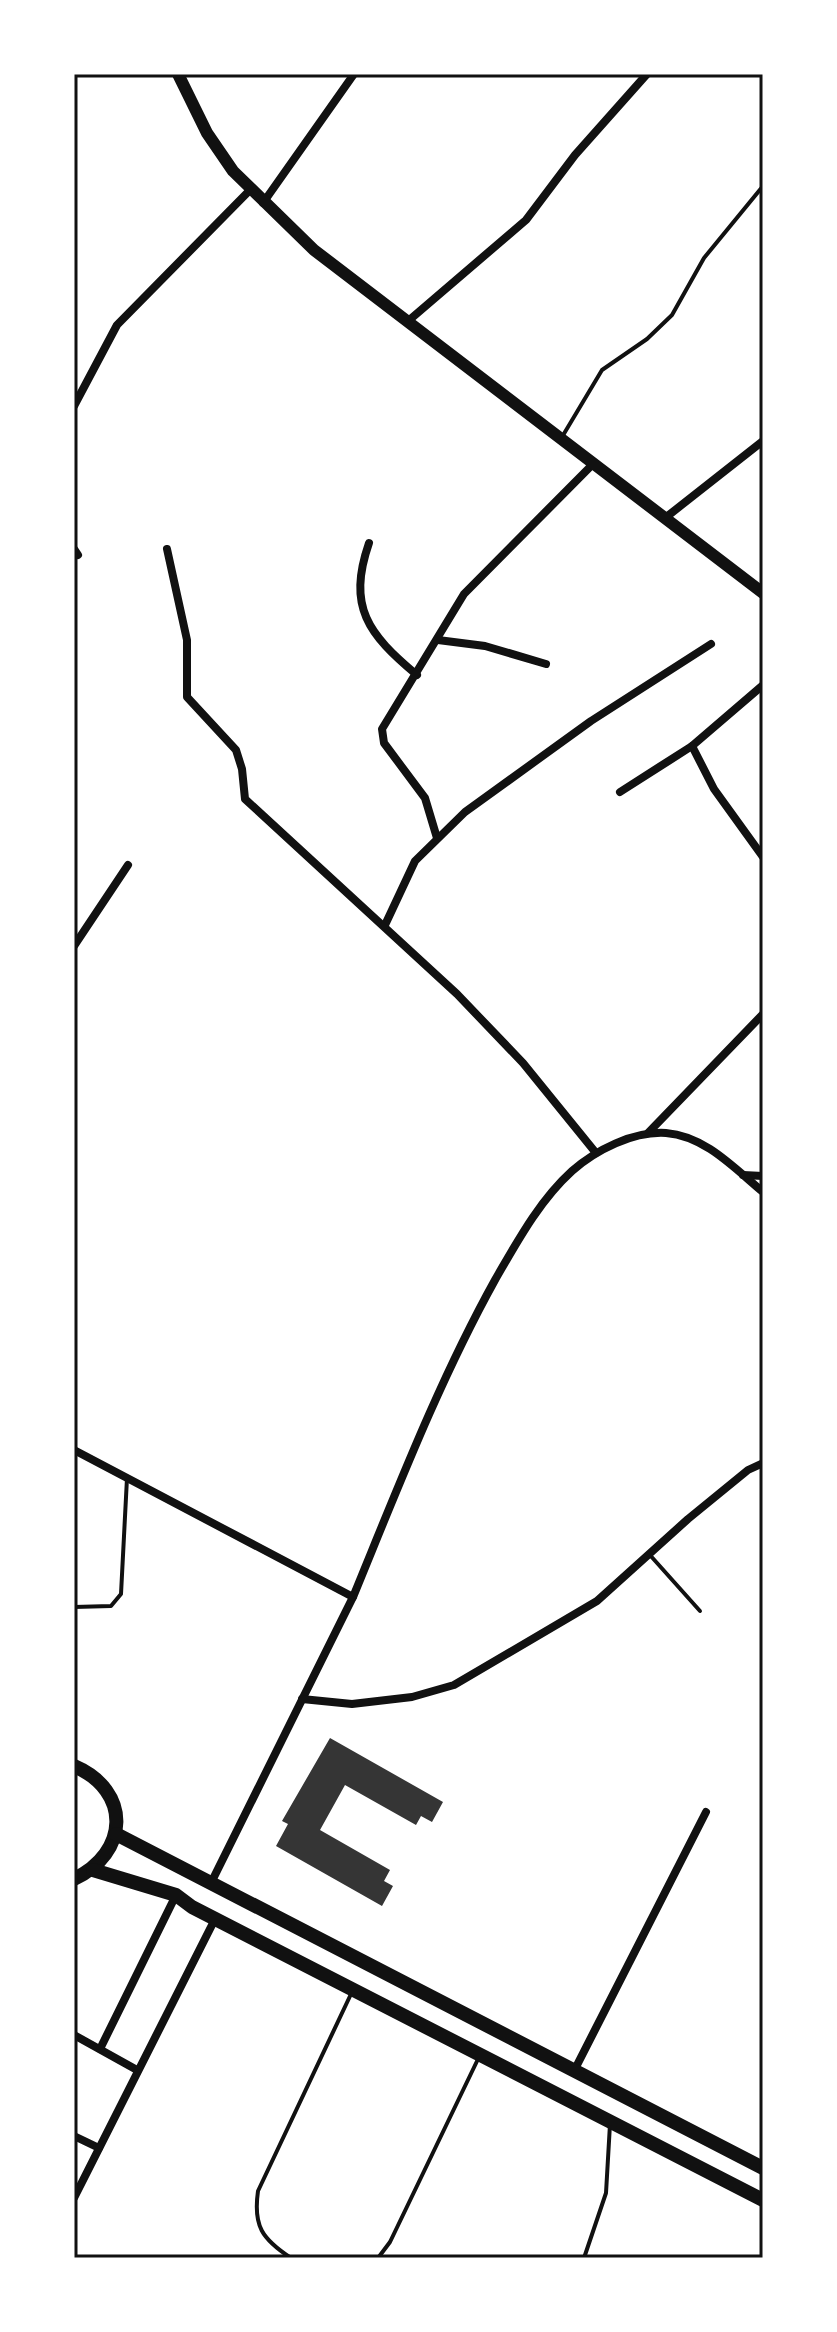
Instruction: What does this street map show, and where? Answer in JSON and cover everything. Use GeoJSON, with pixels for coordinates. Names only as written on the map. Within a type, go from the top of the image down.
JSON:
{"type":"FeatureCollection","features":[{"type":"Feature","properties":{"kind":"highway"},"geometry":{"type":"LineString","coordinates":[[74,1766],[94,1776],[109,1792],[116,1812],[116,1834],[108,1854],[93,1870],[74,1879]]}},
{"type":"Feature","properties":{"kind":"highway"},"geometry":{"type":"LineString","coordinates":[[116,1834],[763,2168]]}},
{"type":"Feature","properties":{"kind":"highway"},"geometry":{"type":"LineString","coordinates":[[93,1870],[176,1895],[215,1919],[763,2200]]}},
{"type":"Feature","properties":{"kind":"main road"},"geometry":{"type":"LineString","coordinates":[[178,74],[207,133],[250,190],[314,250],[763,593]]}},
{"type":"Feature","properties":{"kind":"street"},"geometry":{"type":"LineString","coordinates":[[263,204],[354,74]]}},
{"type":"Feature","properties":{"kind":"street"},"geometry":{"type":"LineString","coordinates":[[407,322],[526,220],[575,155],[647,74]]}},
{"type":"Feature","properties":{"kind":"street"},"geometry":{"type":"LineString","coordinates":[[74,406],[117,325],[250,190]]}},
{"type":"Feature","properties":{"kind":"street"},"geometry":{"type":"LineString","coordinates":[[665,518],[763,441]]}},
{"type":"Feature","properties":{"kind":"street"},"geometry":{"type":"LineString","coordinates":[[437,838],[425,798],[384,743],[382,729],[464,594],[593,464]]}},
{"type":"Feature","properties":{"kind":"street"},"geometry":{"type":"LineString","coordinates":[[369,543],[358,584],[362,608],[383,646],[417,675]]}},
{"type":"Feature","properties":{"kind":"street"},"geometry":{"type":"LineString","coordinates":[[167,549],[187,640],[187,697],[236,750],[242,769],[245,799],[385,925],[523,1063],[596,1153]]}},
{"type":"Feature","properties":{"kind":"street"},"geometry":{"type":"LineString","coordinates":[[438,640],[485,646],[546,664]]}},
{"type":"Feature","properties":{"kind":"street"},"geometry":{"type":"LineString","coordinates":[[385,925],[415,861],[437,838],[502,784],[711,644]]}},
{"type":"Feature","properties":{"kind":"street"},"geometry":{"type":"LineString","coordinates":[[620,792],[692,746],[763,685]]}},
{"type":"Feature","properties":{"kind":"street"},"geometry":{"type":"LineString","coordinates":[[692,746],[714,789],[763,857]]}},
{"type":"Feature","properties":{"kind":"street"},"geometry":{"type":"LineString","coordinates":[[74,946],[128,865]]}},
{"type":"Feature","properties":{"kind":"street"},"geometry":{"type":"LineString","coordinates":[[211,1883],[353,1597],[423,1428],[475,1316],[524,1229],[571,1172],[596,1153],[648,1133],[763,1014]]}},
{"type":"Feature","properties":{"kind":"street"},"geometry":{"type":"LineString","coordinates":[[648,1133],[685,1137],[705,1145],[763,1192]]}},
{"type":"Feature","properties":{"kind":"street"},"geometry":{"type":"LineString","coordinates":[[742,1175],[763,1176]]}},
{"type":"Feature","properties":{"kind":"street"},"geometry":{"type":"LineString","coordinates":[[74,1450],[353,1597]]}},
{"type":"Feature","properties":{"kind":"street"},"geometry":{"type":"LineString","coordinates":[[302,1699],[352,1704],[412,1697],[454,1685],[597,1601],[748,1470],[763,1463]]}},
{"type":"Feature","properties":{"kind":"street"},"geometry":{"type":"LineString","coordinates":[[574,2071],[706,1812]]}},
{"type":"Feature","properties":{"kind":"street"},"geometry":{"type":"LineString","coordinates":[[100,2049],[176,1895]]}},
{"type":"Feature","properties":{"kind":"street"},"geometry":{"type":"LineString","coordinates":[[74,2198],[215,1919]]}},
{"type":"Feature","properties":{"kind":"street"},"geometry":{"type":"LineString","coordinates":[[74,2035],[137,2070]]}},
{"type":"Feature","properties":{"kind":"street"},"geometry":{"type":"LineString","coordinates":[[74,2136],[99,2148]]}},
{"type":"Feature","properties":{"kind":"lane"},"geometry":{"type":"LineString","coordinates":[[561,439],[602,370],[647,339],[672,315],[704,258],[763,186]]}},
{"type":"Feature","properties":{"kind":"lane"},"geometry":{"type":"LineString","coordinates":[[74,1607],[111,1606],[121,1594],[127,1478]]}},
{"type":"Feature","properties":{"kind":"lane"},"geometry":{"type":"LineString","coordinates":[[649,1554],[700,1611]]}},
{"type":"Feature","properties":{"kind":"lane"},"geometry":{"type":"LineString","coordinates":[[291,2258],[258,2230],[254,2215],[258,2191],[353,1990]]}},
{"type":"Feature","properties":{"kind":"lane"},"geometry":{"type":"LineString","coordinates":[[378,2258],[390,2242],[480,2055]]}},
{"type":"Feature","properties":{"kind":"lane"},"geometry":{"type":"LineString","coordinates":[[584,2258],[606,2193],[610,2122]]}},
{"type":"Feature","properties":{"kind":"building"},"geometry":{"type":"Polygon","coordinates":[[[330,1738],[443,1802],[432,1822],[421,1816],[416,1825],[345,1785],[320,1830],[390,1870],[384,1881],[393,1886],[382,1906],[276,1846],[288,1824],[282,1821],[330,1738]]]}}]}
